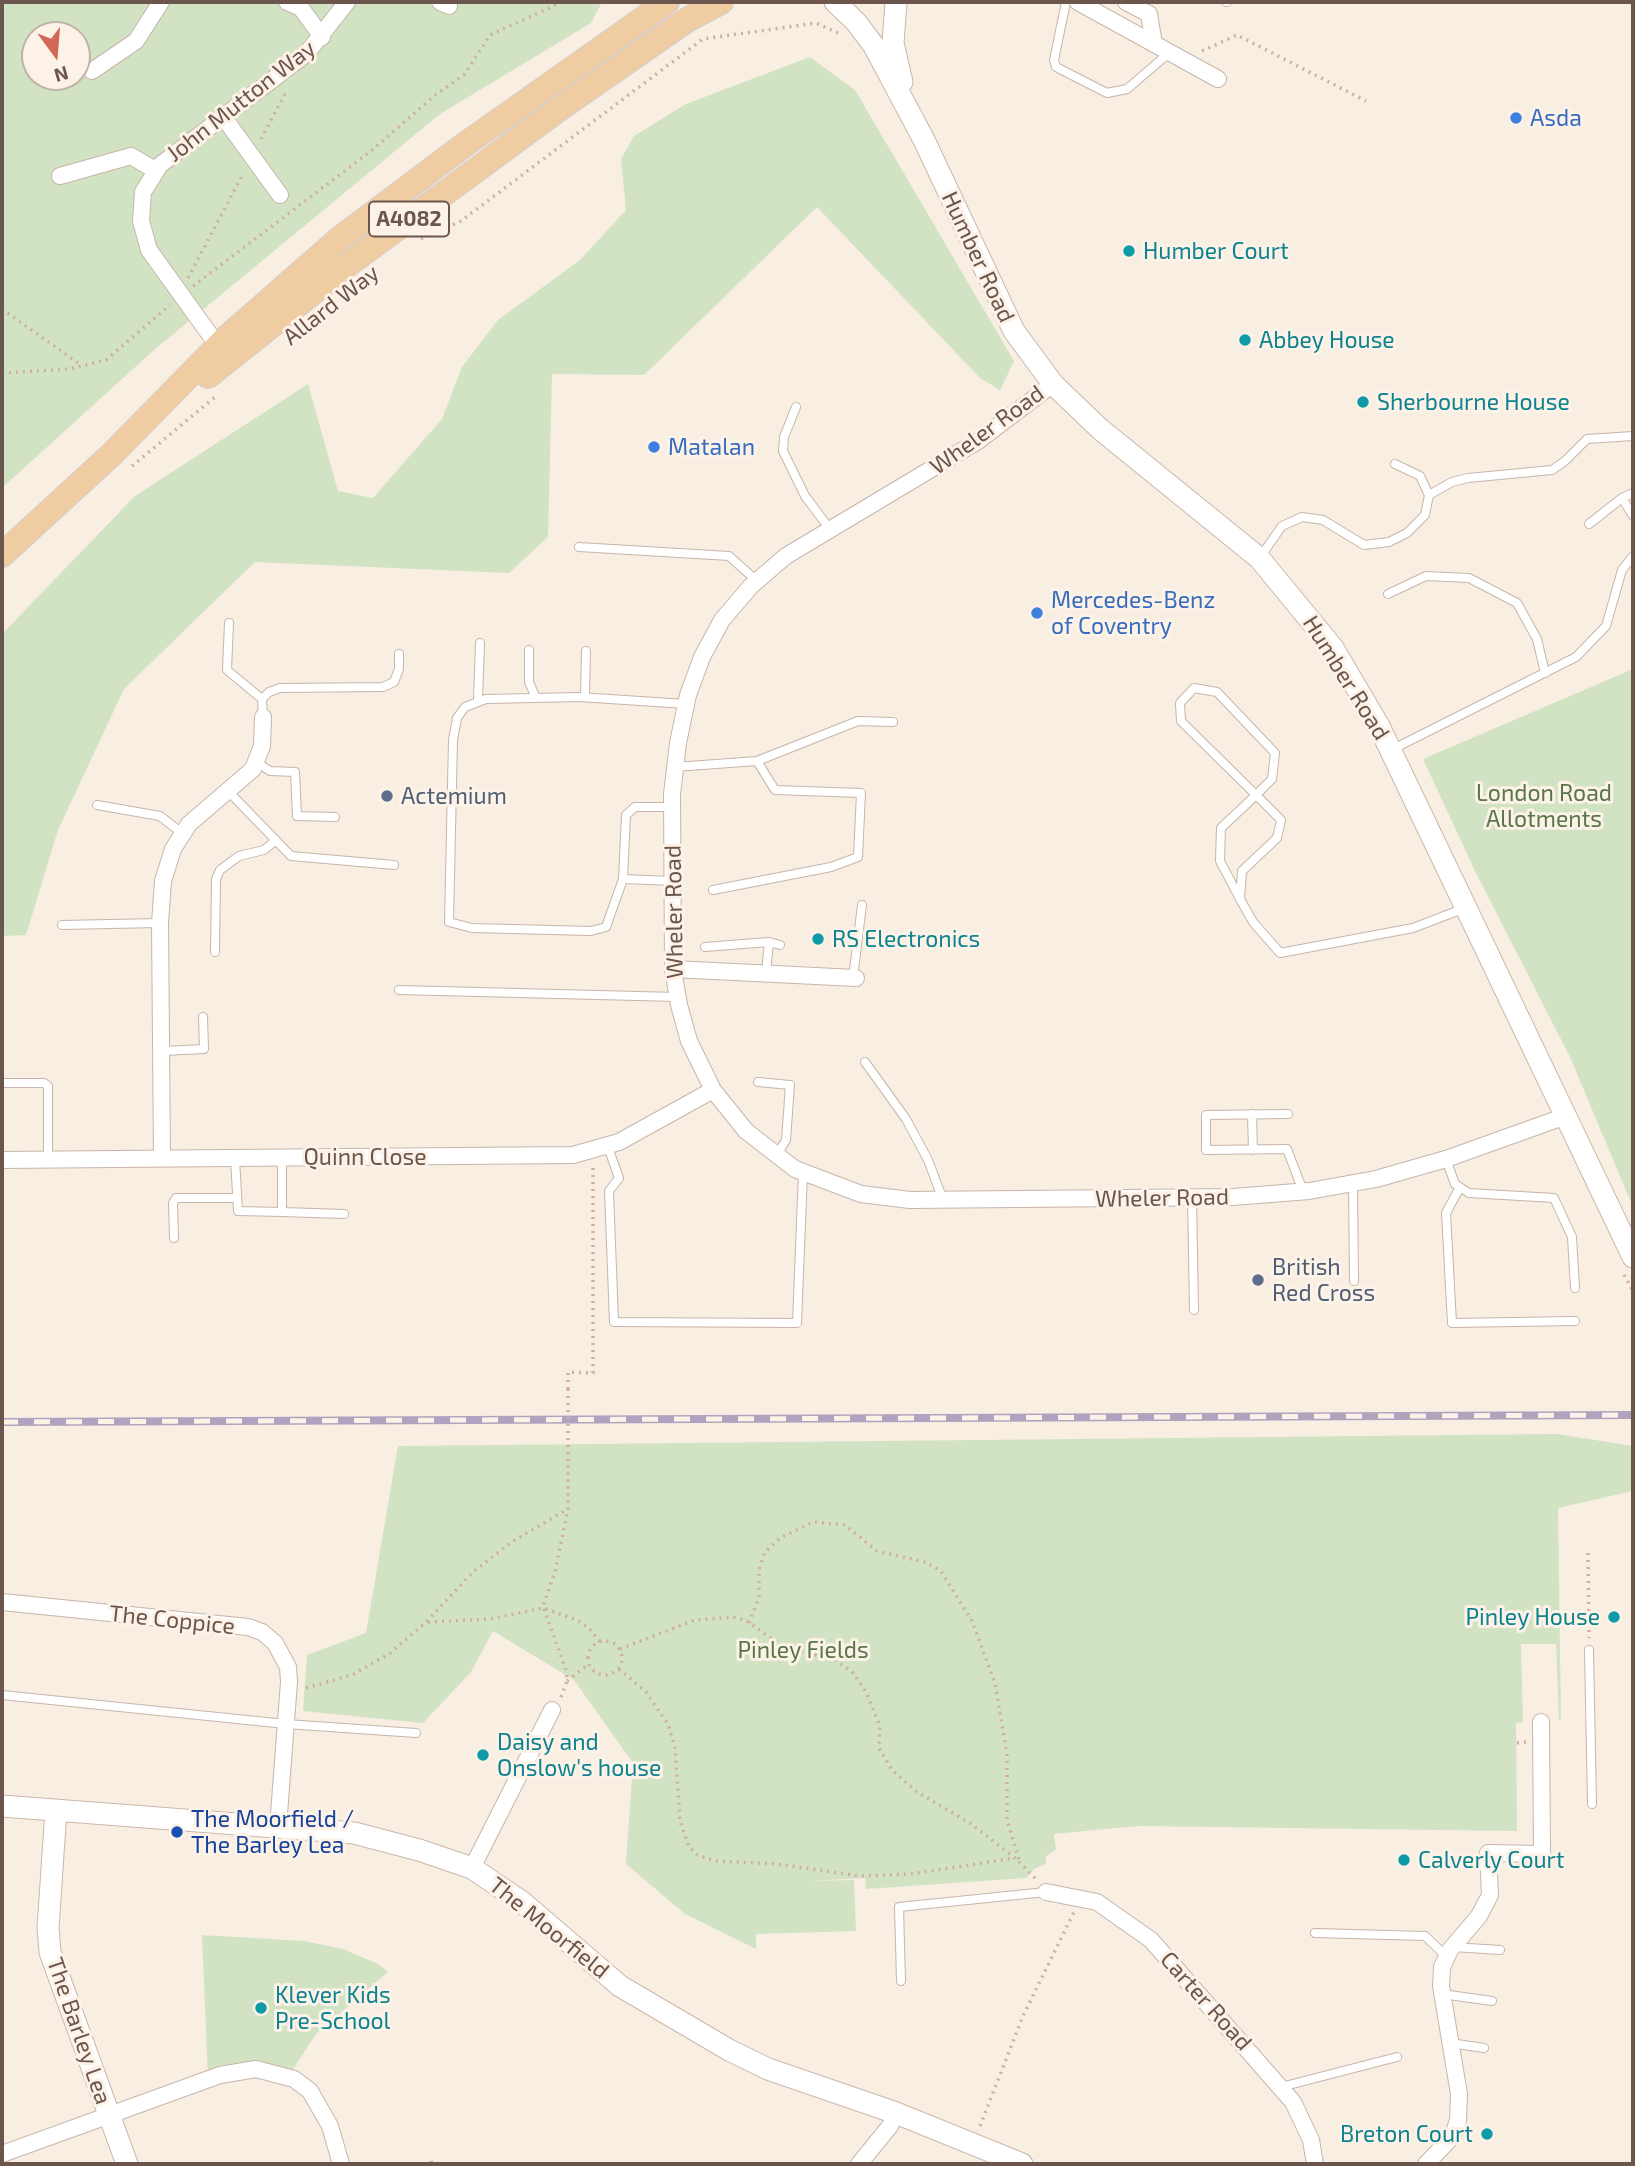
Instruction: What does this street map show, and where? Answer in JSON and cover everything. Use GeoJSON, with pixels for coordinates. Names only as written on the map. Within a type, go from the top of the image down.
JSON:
{"type":"FeatureCollection","features":[{"type":"Feature","properties":{"kind":"main road","name":"Allard Way"},"geometry":{"type":"LineString","coordinates":[[120,461],[218,346],[338,240],[467,143],[667,2]]}},
{"type":"Feature","properties":{"kind":"main road","name":"Allard Way"},"geometry":{"type":"LineString","coordinates":[[2,555],[120,461],[361,255],[559,109],[687,20],[721,2]]}},
{"type":"Feature","properties":{"kind":"main road","name":"Humber Road"},"geometry":{"type":"LineString","coordinates":[[835,2],[874,46],[908,109],[1014,331],[1053,384],[1100,429],[1259,558],[1333,648],[1390,750],[1633,1257]]}},
{"type":"Feature","properties":{"kind":"main road","name":"Humber Road"},"geometry":{"type":"LineString","coordinates":[[896,2],[893,43],[908,109]]}},
{"type":"Feature","properties":{"kind":"main road","name":"The Moorfield"},"geometry":{"type":"LineString","coordinates":[[2,1806],[329,1830],[386,1840],[472,1868],[522,1902],[620,1986],[686,2027],[768,2069],[896,2113],[1021,2164]]}},
{"type":"Feature","properties":{"kind":"main road","name":"The Barley Lea"},"geometry":{"type":"LineString","coordinates":[[56,1810],[48,1928],[50,1952],[127,2164]]}},
{"type":"Feature","properties":{"kind":"street"},"geometry":{"type":"LineString","coordinates":[[92,71],[136,41],[161,2]]}},
{"type":"Feature","properties":{"kind":"street"},"geometry":{"type":"LineString","coordinates":[[286,2],[301,8],[322,37]]}},
{"type":"Feature","properties":{"kind":"street","name":"John Mutton Way"},"geometry":{"type":"LineString","coordinates":[[218,346],[149,250],[142,228],[143,192],[155,170],[222,115],[293,66],[322,37],[347,2]]}},
{"type":"Feature","properties":{"kind":"street"},"geometry":{"type":"LineString","coordinates":[[1126,2],[1149,14],[1154,44]]}},
{"type":"Feature","properties":{"kind":"street"},"geometry":{"type":"LineString","coordinates":[[1084,3],[1218,79]]}},
{"type":"Feature","properties":{"kind":"street"},"geometry":{"type":"LineString","coordinates":[[222,115],[280,195]]}},
{"type":"Feature","properties":{"kind":"street"},"geometry":{"type":"LineString","coordinates":[[60,176],[131,156],[155,170]]}},
{"type":"Feature","properties":{"kind":"street","name":"Wheler Road"},"geometry":{"type":"LineString","coordinates":[[1053,384],[978,441],[786,556],[757,581],[722,620],[702,657],[686,704],[675,767],[672,807],[673,969],[677,997],[689,1041],[713,1090],[746,1131],[776,1156],[803,1172],[862,1194],[943,1200],[1192,1197],[1303,1191],[1353,1183],[1446,1159],[1566,1116]]}},
{"type":"Feature","properties":{"kind":"street"},"geometry":{"type":"LineString","coordinates":[[162,1158],[160,923],[163,881],[173,849],[189,824],[253,769],[262,746],[264,717]]}},
{"type":"Feature","properties":{"kind":"street"},"geometry":{"type":"LineString","coordinates":[[673,969],[854,978]]}},
{"type":"Feature","properties":{"kind":"street","name":"Quinn Close"},"geometry":{"type":"LineString","coordinates":[[2,1160],[549,1156],[600,1149],[713,1090]]}},
{"type":"Feature","properties":{"kind":"street","name":"The Coppice"},"geometry":{"type":"LineString","coordinates":[[2,1602],[248,1627],[262,1632],[283,1654],[288,1667],[278,1827]]}},
{"type":"Feature","properties":{"kind":"street"},"geometry":{"type":"LineString","coordinates":[[472,1868],[552,1710]]}},
{"type":"Feature","properties":{"kind":"street"},"geometry":{"type":"LineString","coordinates":[[1426,2164],[1454,2136],[1458,2120],[1458,2094],[1442,1994],[1442,1967],[1450,1952],[1479,1916],[1490,1895],[1489,1853],[1542,1854],[1541,1721]]}},
{"type":"Feature","properties":{"kind":"street","name":"Carter Road"},"geometry":{"type":"LineString","coordinates":[[1046,1892],[1082,1898],[1106,1908],[1151,1940],[1281,2087],[1304,2121],[1315,2164]]}},
{"type":"Feature","properties":{"kind":"street"},"geometry":{"type":"LineString","coordinates":[[2,2154],[238,2070],[276,2072],[302,2085],[321,2106],[341,2164]]}},
{"type":"Feature","properties":{"kind":"street"},"geometry":{"type":"LineString","coordinates":[[859,2164],[878,2144],[896,2113]]}},
{"type":"Feature","properties":{"kind":"lane"},"geometry":{"type":"LineString","coordinates":[[1066,2],[1054,60],[1056,67],[1107,93],[1127,89],[1169,53]]}},
{"type":"Feature","properties":{"kind":"lane"},"geometry":{"type":"LineString","coordinates":[[796,407],[784,438],[783,452],[805,496],[829,528]]}},
{"type":"Feature","properties":{"kind":"lane"},"geometry":{"type":"LineString","coordinates":[[1429,495],[1452,482],[1468,478],[1552,470],[1587,439],[1633,436]]}},
{"type":"Feature","properties":{"kind":"lane"},"geometry":{"type":"LineString","coordinates":[[1259,558],[1282,526],[1302,517],[1323,520],[1364,545],[1389,542],[1418,525],[1429,505],[1429,495],[1420,476],[1395,464]]}},
{"type":"Feature","properties":{"kind":"lane"},"geometry":{"type":"LineString","coordinates":[[1589,524],[1622,498],[1633,493]]}},
{"type":"Feature","properties":{"kind":"lane"},"geometry":{"type":"LineString","coordinates":[[1622,498],[1633,516]]}},
{"type":"Feature","properties":{"kind":"lane"},"geometry":{"type":"LineString","coordinates":[[579,547],[729,556],[757,581]]}},
{"type":"Feature","properties":{"kind":"lane"},"geometry":{"type":"LineString","coordinates":[[1390,750],[1576,657],[1606,626],[1622,570],[1633,556]]}},
{"type":"Feature","properties":{"kind":"lane"},"geometry":{"type":"LineString","coordinates":[[1388,594],[1426,576],[1469,578],[1517,603],[1537,639],[1545,673]]}},
{"type":"Feature","properties":{"kind":"lane"},"geometry":{"type":"LineString","coordinates":[[229,623],[227,670],[262,699],[264,717]]}},
{"type":"Feature","properties":{"kind":"lane"},"geometry":{"type":"LineString","coordinates":[[478,700],[480,643]]}},
{"type":"Feature","properties":{"kind":"lane"},"geometry":{"type":"LineString","coordinates":[[529,650],[529,682],[537,698]]}},
{"type":"Feature","properties":{"kind":"lane"},"geometry":{"type":"LineString","coordinates":[[585,697],[586,651]]}},
{"type":"Feature","properties":{"kind":"lane"},"geometry":{"type":"LineString","coordinates":[[262,699],[269,692],[280,688],[383,687],[394,681],[399,669],[399,654]]}},
{"type":"Feature","properties":{"kind":"lane"},"geometry":{"type":"LineString","coordinates":[[1240,899],[1242,871],[1277,838],[1281,820],[1256,795],[1181,721],[1180,703],[1194,688],[1217,692],[1275,753],[1272,779],[1256,795],[1221,828],[1220,861],[1240,899],[1253,922],[1280,953],[1413,928],[1466,908]]}},
{"type":"Feature","properties":{"kind":"lane"},"geometry":{"type":"LineString","coordinates":[[672,807],[635,807],[628,812],[623,879],[606,927],[592,931],[472,928],[449,922],[453,740],[457,718],[478,700],[585,697],[686,704]]}},
{"type":"Feature","properties":{"kind":"lane"},"geometry":{"type":"LineString","coordinates":[[675,767],[757,761],[858,721],[892,722]]}},
{"type":"Feature","properties":{"kind":"lane"},"geometry":{"type":"LineString","coordinates":[[713,890],[831,867],[858,857],[861,793],[775,790],[757,761]]}},
{"type":"Feature","properties":{"kind":"lane"},"geometry":{"type":"LineString","coordinates":[[256,762],[270,771],[295,772],[297,816],[335,817]]}},
{"type":"Feature","properties":{"kind":"lane"},"geometry":{"type":"LineString","coordinates":[[229,792],[291,856],[394,865]]}},
{"type":"Feature","properties":{"kind":"lane"},"geometry":{"type":"LineString","coordinates":[[97,805],[160,816],[183,834]]}},
{"type":"Feature","properties":{"kind":"lane"},"geometry":{"type":"LineString","coordinates":[[215,952],[216,879],[220,870],[239,856],[264,850],[276,840]]}},
{"type":"Feature","properties":{"kind":"lane"},"geometry":{"type":"LineString","coordinates":[[623,879],[673,881]]}},
{"type":"Feature","properties":{"kind":"lane"},"geometry":{"type":"LineString","coordinates":[[854,978],[862,905]]}},
{"type":"Feature","properties":{"kind":"lane"},"geometry":{"type":"LineString","coordinates":[[62,925],[160,923]]}},
{"type":"Feature","properties":{"kind":"lane"},"geometry":{"type":"LineString","coordinates":[[705,947],[769,942],[780,945]]}},
{"type":"Feature","properties":{"kind":"lane"},"geometry":{"type":"LineString","coordinates":[[766,974],[769,942]]}},
{"type":"Feature","properties":{"kind":"lane"},"geometry":{"type":"LineString","coordinates":[[398,990],[677,997]]}},
{"type":"Feature","properties":{"kind":"lane"},"geometry":{"type":"LineString","coordinates":[[162,1051],[204,1049],[203,1017]]}},
{"type":"Feature","properties":{"kind":"lane"},"geometry":{"type":"LineString","coordinates":[[865,1062],[906,1119],[928,1160],[943,1200]]}},
{"type":"Feature","properties":{"kind":"lane"},"geometry":{"type":"LineString","coordinates":[[758,1082],[790,1085],[786,1140],[776,1156]]}},
{"type":"Feature","properties":{"kind":"lane"},"geometry":{"type":"LineString","coordinates":[[2,1083],[44,1083],[48,1086],[48,1160]]}},
{"type":"Feature","properties":{"kind":"lane"},"geometry":{"type":"LineString","coordinates":[[1252,1114],[1253,1150]]}},
{"type":"Feature","properties":{"kind":"lane"},"geometry":{"type":"LineString","coordinates":[[1289,1114],[1206,1115],[1206,1150],[1287,1149],[1303,1191]]}},
{"type":"Feature","properties":{"kind":"lane"},"geometry":{"type":"LineString","coordinates":[[600,1149],[619,1178],[609,1191],[614,1322],[797,1323],[803,1172]]}},
{"type":"Feature","properties":{"kind":"lane"},"geometry":{"type":"LineString","coordinates":[[235,1158],[235,1198],[238,1211],[344,1214]]}},
{"type":"Feature","properties":{"kind":"lane"},"geometry":{"type":"LineString","coordinates":[[282,1158],[282,1212]]}},
{"type":"Feature","properties":{"kind":"lane"},"geometry":{"type":"LineString","coordinates":[[1446,1159],[1459,1189],[1469,1193],[1554,1198],[1572,1237],[1575,1288]]}},
{"type":"Feature","properties":{"kind":"lane"},"geometry":{"type":"LineString","coordinates":[[1353,1183],[1354,1281]]}},
{"type":"Feature","properties":{"kind":"lane"},"geometry":{"type":"LineString","coordinates":[[1459,1189],[1446,1213],[1452,1323],[1575,1321]]}},
{"type":"Feature","properties":{"kind":"lane"},"geometry":{"type":"LineString","coordinates":[[1192,1197],[1194,1310]]}},
{"type":"Feature","properties":{"kind":"lane"},"geometry":{"type":"LineString","coordinates":[[174,1238],[173,1203],[176,1198],[235,1198]]}},
{"type":"Feature","properties":{"kind":"lane"},"geometry":{"type":"LineString","coordinates":[[1589,1650],[1592,1804]]}},
{"type":"Feature","properties":{"kind":"lane"},"geometry":{"type":"LineString","coordinates":[[2,1695],[286,1724],[416,1733]]}},
{"type":"Feature","properties":{"kind":"lane"},"geometry":{"type":"LineString","coordinates":[[901,1982],[899,1906],[1046,1892]]}},
{"type":"Feature","properties":{"kind":"lane"},"geometry":{"type":"LineString","coordinates":[[1315,1933],[1425,1936],[1450,1952],[1500,1950]]}},
{"type":"Feature","properties":{"kind":"lane"},"geometry":{"type":"LineString","coordinates":[[1442,1994],[1492,2001]]}},
{"type":"Feature","properties":{"kind":"lane"},"geometry":{"type":"LineString","coordinates":[[1450,2043],[1484,2048]]}},
{"type":"Feature","properties":{"kind":"lane"},"geometry":{"type":"LineString","coordinates":[[1281,2087],[1397,2057]]}},
{"type":"Feature","properties":{"kind":"path"},"geometry":{"type":"LineString","coordinates":[[2,373],[83,366],[106,360],[180,295],[360,159],[434,96],[465,74],[490,35],[562,2]]}},
{"type":"Feature","properties":{"kind":"path"},"geometry":{"type":"LineString","coordinates":[[418,241],[461,221],[703,39],[816,23],[838,33]]}},
{"type":"Feature","properties":{"kind":"path"},"geometry":{"type":"LineString","coordinates":[[1193,65],[1201,52],[1237,35],[1366,101]]}},
{"type":"Feature","properties":{"kind":"path"},"geometry":{"type":"LineString","coordinates":[[258,145],[288,88]]}},
{"type":"Feature","properties":{"kind":"path"},"geometry":{"type":"LineString","coordinates":[[180,295],[246,168]]}},
{"type":"Feature","properties":{"kind":"path"},"geometry":{"type":"LineString","coordinates":[[2,309],[83,366]]}},
{"type":"Feature","properties":{"kind":"path"},"geometry":{"type":"LineString","coordinates":[[120,461],[223,390]]}},
{"type":"Feature","properties":{"kind":"path"},"geometry":{"type":"LineString","coordinates":[[567,1681],[543,1608],[568,1509],[568,1372],[593,1373],[600,1149]]}},
{"type":"Feature","properties":{"kind":"path"},"geometry":{"type":"LineString","coordinates":[[288,1690],[328,1684],[352,1675],[389,1654],[426,1622],[456,1587],[494,1555],[568,1509]]}},
{"type":"Feature","properties":{"kind":"path"},"geometry":{"type":"LineString","coordinates":[[749,1623],[759,1597],[759,1569],[765,1552],[780,1538],[813,1522],[845,1525],[877,1551],[925,1562],[941,1571],[972,1621],[995,1683],[1007,1755],[1007,1820],[1020,1863]]}},
{"type":"Feature","properties":{"kind":"path"},"geometry":{"type":"LineString","coordinates":[[1588,1553],[1589,1650]]}},
{"type":"Feature","properties":{"kind":"path"},"geometry":{"type":"LineString","coordinates":[[426,1622],[490,1619],[543,1608],[577,1620],[589,1628],[600,1642]]}},
{"type":"Feature","properties":{"kind":"path"},"geometry":{"type":"LineString","coordinates":[[620,1649],[695,1620],[733,1617],[749,1623],[785,1648],[820,1653],[853,1673],[877,1714],[879,1748],[892,1770],[917,1792],[970,1823],[1015,1858],[1046,1892]]}},
{"type":"Feature","properties":{"kind":"path"},"geometry":{"type":"LineString","coordinates":[[608,1641],[620,1649],[623,1657],[619,1669],[605,1675],[598,1674],[589,1664],[589,1653],[600,1642],[608,1641]]}},
{"type":"Feature","properties":{"kind":"path"},"geometry":{"type":"LineString","coordinates":[[552,1710],[567,1681],[589,1664]]}},
{"type":"Feature","properties":{"kind":"path"},"geometry":{"type":"LineString","coordinates":[[619,1669],[646,1692],[668,1724],[675,1748],[685,1839],[699,1856],[716,1861],[778,1864],[860,1877],[922,1873],[1015,1858]]}},
{"type":"Feature","properties":{"kind":"path"},"geometry":{"type":"LineString","coordinates":[[973,2144],[1023,2017],[1082,1898]]}},
{"type":"Feature","properties":{"kind":"green space"},"geometry":{"type":"Polygon","coordinates":[[[2,2],[602,2],[591,23],[440,114],[154,350],[2,488],[2,2]]]}},
{"type":"Feature","properties":{"kind":"green space"},"geometry":{"type":"Polygon","coordinates":[[[810,57],[855,90],[1014,361],[1000,390],[980,378],[817,207],[644,375],[552,374],[548,537],[509,573],[255,562],[124,689],[58,830],[26,935],[2,936],[2,634],[135,496],[308,384],[338,491],[373,498],[442,419],[462,367],[498,320],[580,260],[626,210],[621,159],[634,136],[686,104],[810,57]]]}},
{"type":"Feature","properties":{"kind":"green space","name":"London Road Allotments"},"geometry":{"type":"Polygon","coordinates":[[[1633,669],[1633,1207],[1570,1057],[1475,871],[1423,759],[1633,669]]]}},
{"type":"Feature","properties":{"kind":"green space","name":"Pinley Fields"},"geometry":{"type":"Polygon","coordinates":[[[1557,1434],[1633,1446],[1633,1491],[1558,1508],[1561,1721],[1556,1644],[1521,1644],[1523,1722],[1516,1723],[1517,1831],[1137,1826],[1054,1834],[1056,1850],[1046,1856],[1046,1864],[1034,1869],[1026,1878],[866,1889],[865,1878],[808,1881],[854,1880],[856,1931],[756,1934],[756,1949],[685,1914],[626,1864],[633,1763],[574,1680],[493,1631],[471,1672],[423,1723],[303,1711],[307,1655],[366,1633],[398,1446],[1557,1434]]]}},
{"type":"Feature","properties":{"kind":"green space"},"geometry":{"type":"Polygon","coordinates":[[[202,1935],[304,1941],[343,1949],[378,1964],[388,1972],[316,2034],[288,2077],[277,2072],[208,2079],[202,1935]]]}},
{"type":"Feature","properties":{"kind":"railway"},"geometry":{"type":"LineString","coordinates":[[2,1422],[1633,1415]]}},
{"type":"Feature","properties":{"kind":"place","name":"Asda"},"geometry":{"type":"Point","coordinates":[1516,118]}},
{"type":"Feature","properties":{"kind":"place","name":"Humber Court"},"geometry":{"type":"Point","coordinates":[1129,251]}},
{"type":"Feature","properties":{"kind":"place","name":"Abbey House"},"geometry":{"type":"Point","coordinates":[1245,340]}},
{"type":"Feature","properties":{"kind":"place","name":"Sherbourne House"},"geometry":{"type":"Point","coordinates":[1363,402]}},
{"type":"Feature","properties":{"kind":"place","name":"Matalan"},"geometry":{"type":"Point","coordinates":[654,447]}},
{"type":"Feature","properties":{"kind":"place","name":"Mercedes-Benz of Coventry"},"geometry":{"type":"Point","coordinates":[1037,613]}},
{"type":"Feature","properties":{"kind":"place","name":"Actemium"},"geometry":{"type":"Point","coordinates":[387,796]}},
{"type":"Feature","properties":{"kind":"place","name":"RS Electronics"},"geometry":{"type":"Point","coordinates":[818,939]}},
{"type":"Feature","properties":{"kind":"place","name":"British Red Cross"},"geometry":{"type":"Point","coordinates":[1258,1280]}},
{"type":"Feature","properties":{"kind":"place","name":"Pinley House"},"geometry":{"type":"Point","coordinates":[1614,1617]}},
{"type":"Feature","properties":{"kind":"place","name":"Daisy and Onslow's house"},"geometry":{"type":"Point","coordinates":[483,1755]}},
{"type":"Feature","properties":{"kind":"place","name":"The Moorfield / The Barley Lea"},"geometry":{"type":"Point","coordinates":[177,1832]}},
{"type":"Feature","properties":{"kind":"place","name":"Calverly Court"},"geometry":{"type":"Point","coordinates":[1404,1860]}},
{"type":"Feature","properties":{"kind":"place","name":"Klever Kids Pre-School"},"geometry":{"type":"Point","coordinates":[261,2008]}},
{"type":"Feature","properties":{"kind":"place","name":"Breton Court"},"geometry":{"type":"Point","coordinates":[1487,2134]}}]}
